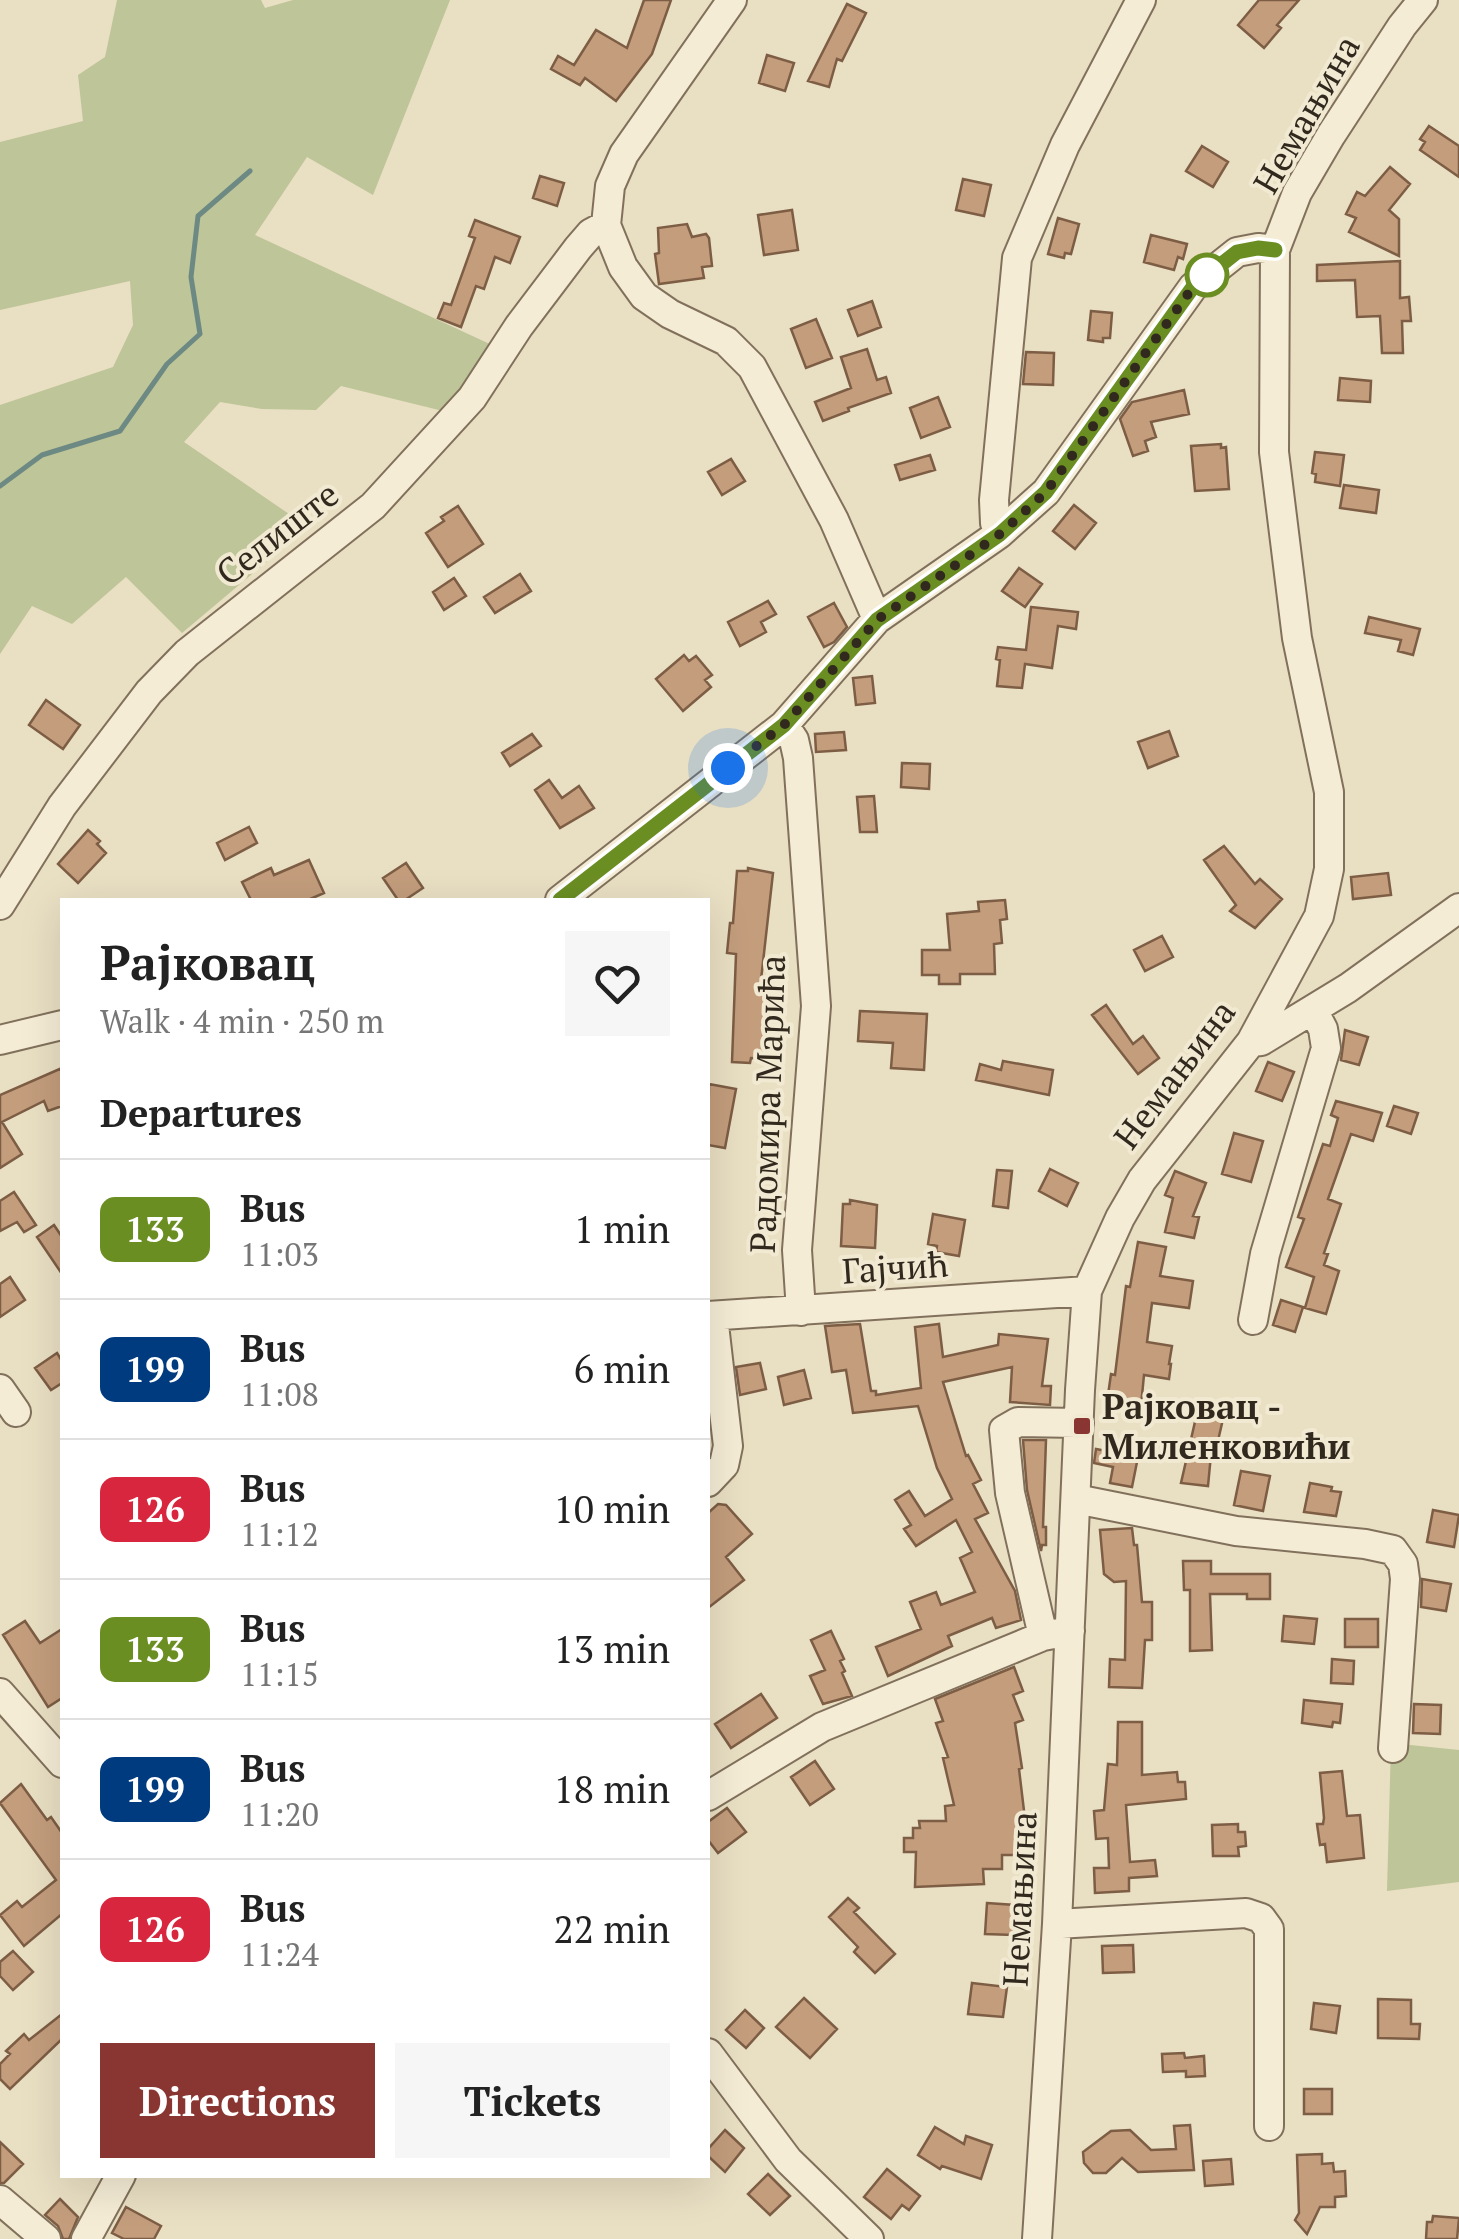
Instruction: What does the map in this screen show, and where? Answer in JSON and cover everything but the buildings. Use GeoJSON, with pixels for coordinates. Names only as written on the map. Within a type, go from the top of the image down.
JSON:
{"type":"FeatureCollection","features":[{"type":"Feature","properties":{"kind":"street"},"geometry":{"type":"LineString","coordinates":[[732,0],[624,154],[610,186],[606,225],[624,267],[644,296],[670,314],[726,341],[752,367],[834,520],[877,620]]}},
{"type":"Feature","properties":{"kind":"street"},"geometry":{"type":"LineString","coordinates":[[1000,534],[995,523],[994,500],[1017,258],[1066,144],[1141,0]]}},
{"type":"Feature","properties":{"kind":"street","name":"Немањина"},"geometry":{"type":"LineString","coordinates":[[1037,2239],[1057,1924],[1056,1634],[1076,1500],[1087,1292],[1142,1180],[1251,1042],[1319,916],[1328,869],[1329,792],[1297,638],[1274,452],[1275,250],[1298,193],[1331,134],[1423,0]]}},
{"type":"Feature","properties":{"kind":"street","name":"Селиште"},"geometry":{"type":"LineString","coordinates":[[0,905],[62,806],[149,692],[187,652],[373,506],[472,398],[519,326],[578,248],[591,233],[606,225]]}},
{"type":"Feature","properties":{"kind":"street"},"geometry":{"type":"LineString","coordinates":[[563,898],[784,725],[877,620],[1000,534],[1064,472],[1193,287],[1237,252],[1275,250]]}},
{"type":"Feature","properties":{"kind":"street","name":"Радомира Марића"},"geometry":{"type":"LineString","coordinates":[[784,725],[794,740],[798,758],[816,1006],[797,1250],[801,1311]]}},
{"type":"Feature","properties":{"kind":"street"},"geometry":{"type":"LineString","coordinates":[[1251,1042],[1261,1041],[1313,1010],[1459,908]]}},
{"type":"Feature","properties":{"kind":"street"},"geometry":{"type":"LineString","coordinates":[[1253,1320],[1265,1254],[1326,1048],[1323,1029],[1313,1010]]}},
{"type":"Feature","properties":{"kind":"street"},"geometry":{"type":"LineString","coordinates":[[0,1040],[60,1025]]}},
{"type":"Feature","properties":{"kind":"street","name":"Гајчић"},"geometry":{"type":"LineString","coordinates":[[710,1316],[1087,1292]]}},
{"type":"Feature","properties":{"kind":"street"},"geometry":{"type":"LineString","coordinates":[[710,1316],[728,1446],[724,1465],[710,1480]]}},
{"type":"Feature","properties":{"kind":"street"},"geometry":{"type":"LineString","coordinates":[[710,1795],[822,1727],[1056,1634],[1010,1493],[1004,1430],[1018,1422],[1078,1423]]}},
{"type":"Feature","properties":{"kind":"street"},"geometry":{"type":"LineString","coordinates":[[1076,1500],[1236,1531],[1393,1550],[1405,1571],[1393,1748]]}},
{"type":"Feature","properties":{"kind":"street"},"geometry":{"type":"LineString","coordinates":[[0,1693],[60,1761]]}},
{"type":"Feature","properties":{"kind":"street"},"geometry":{"type":"LineString","coordinates":[[1057,1924],[1246,1913],[1261,1918],[1269,1929],[1268,2126]]}},
{"type":"Feature","properties":{"kind":"street"},"geometry":{"type":"LineString","coordinates":[[710,2056],[788,2160],[869,2239]]}},
{"type":"Feature","properties":{"kind":"street"},"geometry":{"type":"LineString","coordinates":[[86,2239],[119,2178]]}},
{"type":"Feature","properties":{"kind":"street"},"geometry":{"type":"LineString","coordinates":[[0,2200],[46,2239]]}},
{"type":"Feature","properties":{"kind":"green space"},"geometry":{"type":"Polygon","coordinates":[[[117,0],[261,0],[265,8],[293,0],[450,0],[373,195],[307,157],[255,235],[494,346],[443,411],[341,386],[316,410],[262,409],[220,402],[184,442],[308,527],[182,633],[126,577],[72,624],[32,606],[0,654],[0,405],[113,367],[133,325],[130,281],[0,310],[0,142],[83,121],[78,75],[105,57],[117,0]]]}},
{"type":"Feature","properties":{"kind":"green space"},"geometry":{"type":"Polygon","coordinates":[[[1391,1743],[1459,1750],[1459,1882],[1387,1891],[1391,1743]]]}},
{"type":"Feature","properties":{"kind":"waterway"},"geometry":{"type":"LineString","coordinates":[[0,486],[42,455],[120,431],[167,364],[200,334],[191,277],[198,216],[250,171]]}},
{"type":"Feature","properties":{"kind":"bus line","name":"133"},"geometry":{"type":"LineString","coordinates":[[563,898],[784,725],[877,620],[1000,534],[1046,492],[1193,287],[1237,252],[1275,250]]}},
{"type":"Feature","properties":{"kind":"place","name":"Рајковац - Миленковићи"},"geometry":{"type":"Point","coordinates":[1082,1426]}},
{"type":"Feature","properties":{"kind":"route"},"geometry":{"type":"LineString","coordinates":[[728,768],[784,725],[877,620],[1000,534],[1046,492],[1193,287],[1207,275]]}}]}
